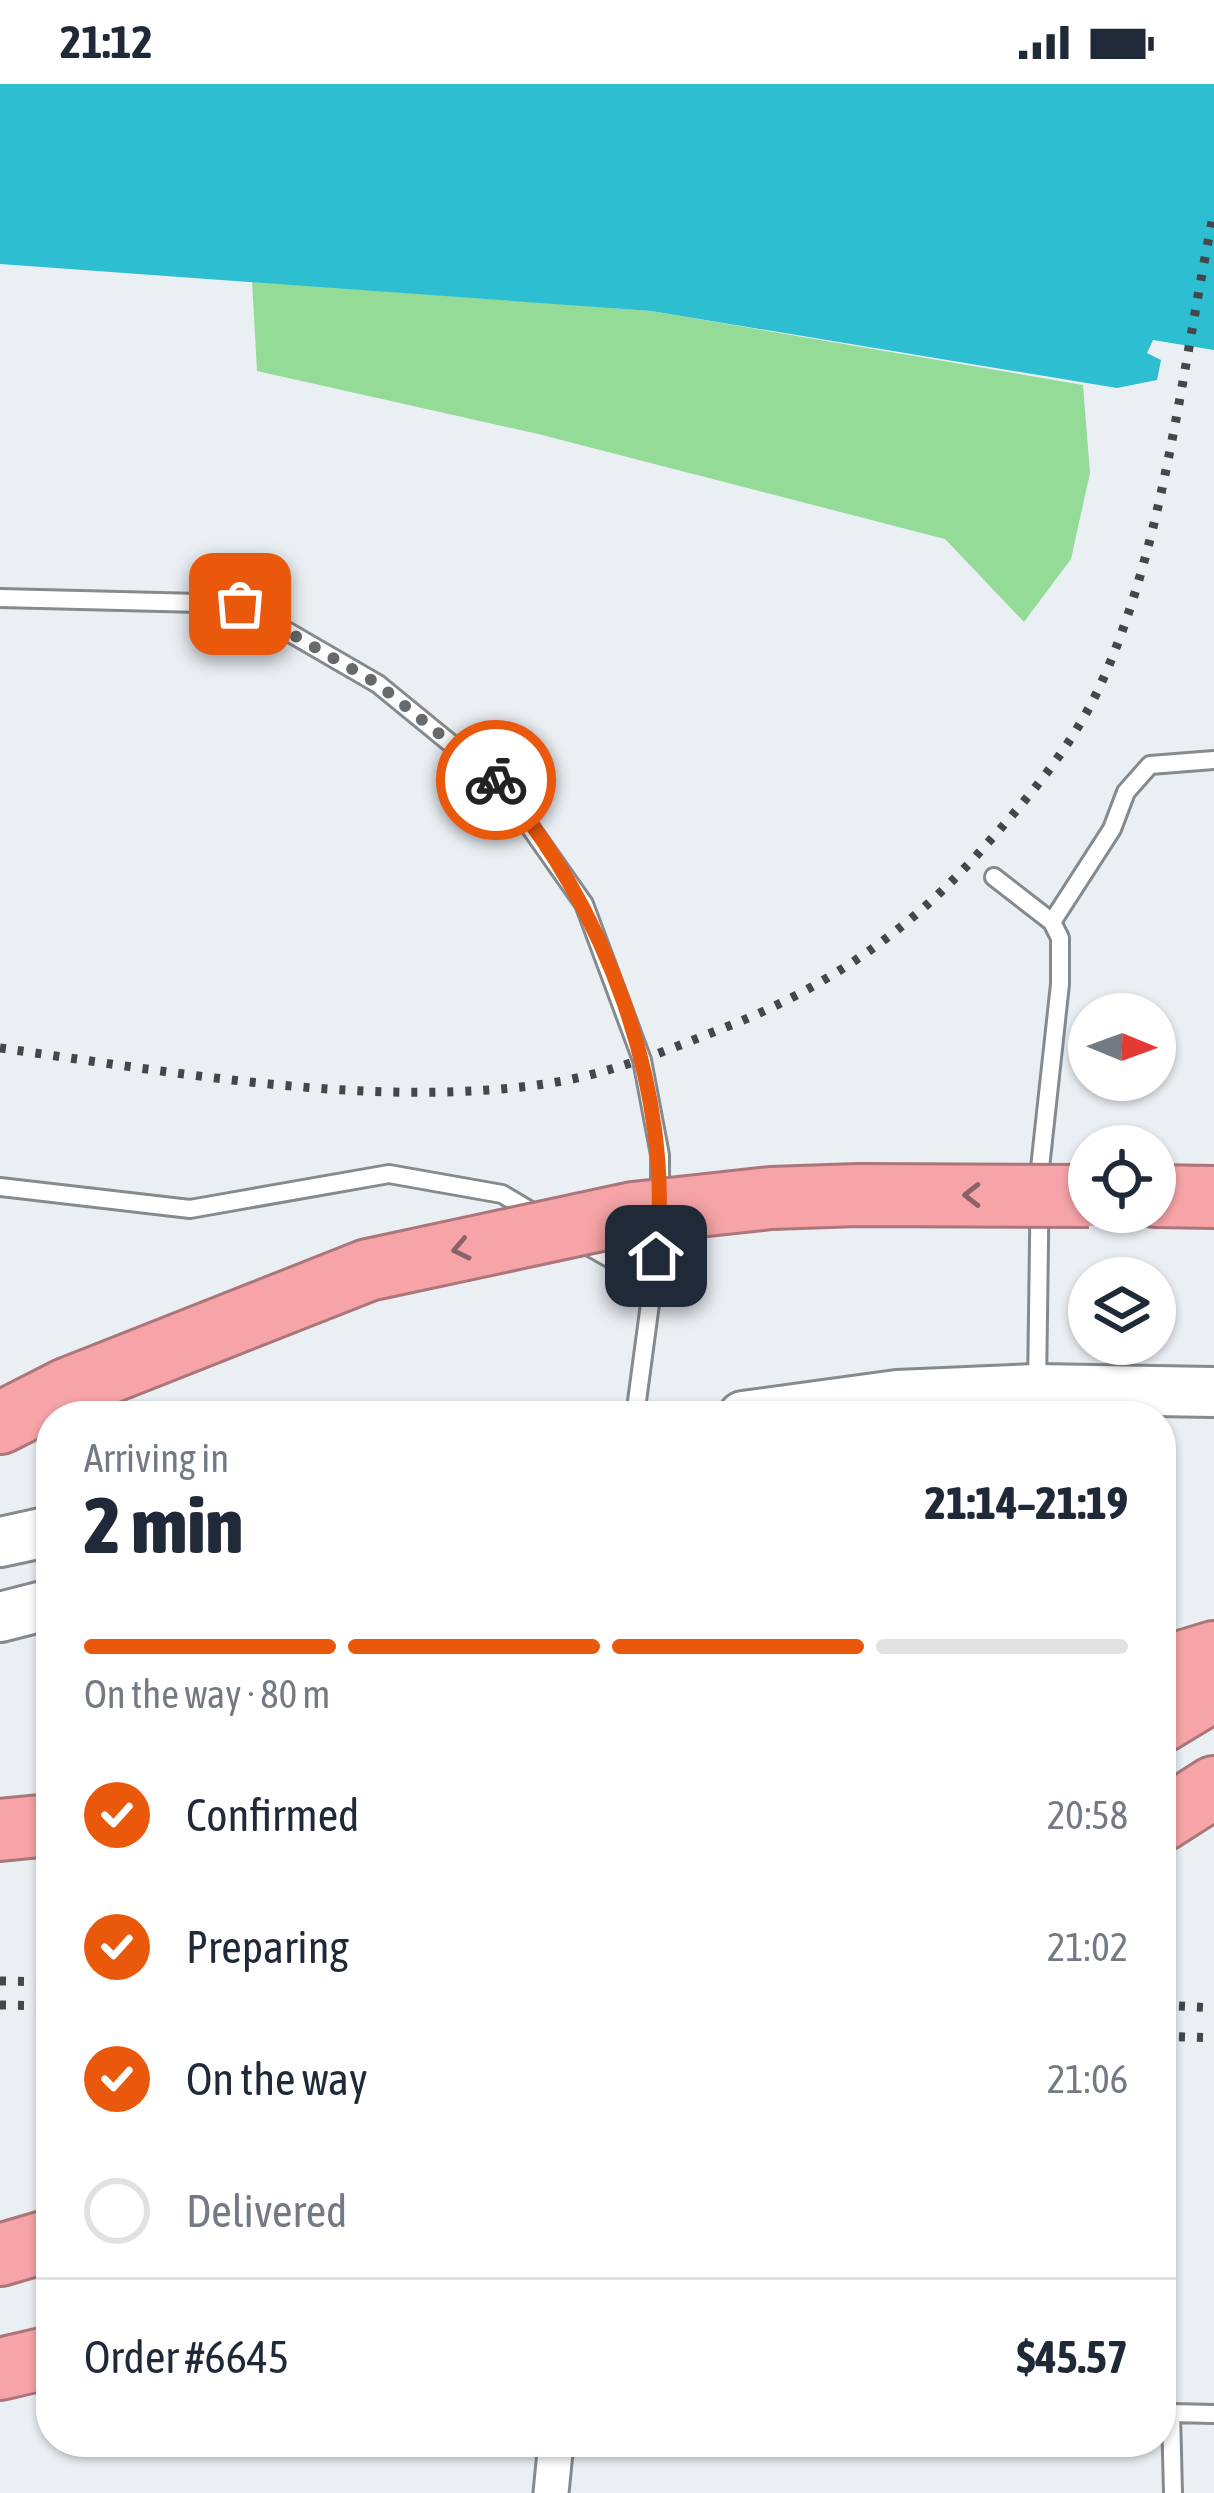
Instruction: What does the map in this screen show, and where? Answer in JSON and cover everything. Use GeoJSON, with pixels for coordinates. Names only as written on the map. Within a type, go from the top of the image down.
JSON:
{"type":"FeatureCollection","features":[{"type":"Feature","properties":{"kind":"highway"},"geometry":{"type":"LineString","coordinates":[[43,1401],[368,1270],[633,1213],[858,1195],[1068,1196]]}},
{"type":"Feature","properties":{"kind":"highway"},"geometry":{"type":"LineString","coordinates":[[1176,1196],[1214,1196]]}},
{"type":"Feature","properties":{"kind":"highway"},"geometry":{"type":"LineString","coordinates":[[0,1423],[36,1405]]}},
{"type":"Feature","properties":{"kind":"highway"},"geometry":{"type":"LineString","coordinates":[[1176,1663],[1214,1652]]}},
{"type":"Feature","properties":{"kind":"highway"},"geometry":{"type":"LineString","coordinates":[[1176,1713],[1214,1690]]}},
{"type":"Feature","properties":{"kind":"highway"},"geometry":{"type":"LineString","coordinates":[[1176,1811],[1214,1787]]}},
{"type":"Feature","properties":{"kind":"highway"},"geometry":{"type":"LineString","coordinates":[[0,1830],[36,1826]]}},
{"type":"Feature","properties":{"kind":"highway"},"geometry":{"type":"LineString","coordinates":[[0,2227],[36,2225]]}},
{"type":"Feature","properties":{"kind":"highway"},"geometry":{"type":"LineString","coordinates":[[0,2255],[36,2244]]}},
{"type":"Feature","properties":{"kind":"highway"},"geometry":{"type":"LineString","coordinates":[[0,2348],[36,2342]]}},
{"type":"Feature","properties":{"kind":"highway"},"geometry":{"type":"LineString","coordinates":[[0,2368],[36,2360]]}},
{"type":"Feature","properties":{"kind":"main road"},"geometry":{"type":"LineString","coordinates":[[853,1401],[1036,1389],[1214,1392]]}},
{"type":"Feature","properties":{"kind":"main road"},"geometry":{"type":"LineString","coordinates":[[0,1542],[36,1534]]}},
{"type":"Feature","properties":{"kind":"main road"},"geometry":{"type":"LineString","coordinates":[[0,1616],[36,1608]]}},
{"type":"Feature","properties":{"kind":"street"},"geometry":{"type":"LineString","coordinates":[[551,2493],[555,2457]]}},
{"type":"Feature","properties":{"kind":"lane"},"geometry":{"type":"LineString","coordinates":[[0,598],[240,604],[378,684],[499,783],[584,904],[642,1060],[660,1155],[653,1283],[637,1401]]}},
{"type":"Feature","properties":{"kind":"lane"},"geometry":{"type":"LineString","coordinates":[[1052,922],[1112,829],[1126,792],[1150,765],[1214,760]]}},
{"type":"Feature","properties":{"kind":"lane"},"geometry":{"type":"LineString","coordinates":[[994,877],[1052,922],[1060,938],[1060,984],[1040,1168],[1036,1389]]}},
{"type":"Feature","properties":{"kind":"lane"},"geometry":{"type":"LineString","coordinates":[[0,1187],[190,1209],[389,1174],[502,1194],[653,1283]]}},
{"type":"Feature","properties":{"kind":"lane"},"geometry":{"type":"LineString","coordinates":[[1176,2413],[1214,2414]]}},
{"type":"Feature","properties":{"kind":"lane"},"geometry":{"type":"LineString","coordinates":[[1173,2457],[1173,2493]]}},
{"type":"Feature","properties":{"kind":"green space"},"geometry":{"type":"Polygon","coordinates":[[[252,281],[651,311],[1083,385],[1090,473],[1071,559],[1024,622],[945,539],[538,434],[257,371],[252,281]]]}},
{"type":"Feature","properties":{"kind":"water"},"geometry":{"type":"Polygon","coordinates":[[[0,84],[1214,84],[1214,350],[1153,340],[1147,353],[1161,360],[1157,380],[1117,388],[651,311],[0,264],[0,84]]]}},
{"type":"Feature","properties":{"kind":"railway"},"geometry":{"type":"LineString","coordinates":[[0,1048],[276,1085],[416,1092],[485,1090],[572,1079],[656,1054],[790,999],[857,959],[919,912],[994,836],[1059,756],[1099,688],[1122,633],[1156,515],[1214,212]]}},
{"type":"Feature","properties":{"kind":"railway"},"geometry":{"type":"LineString","coordinates":[[0,1981],[36,1982]]}},
{"type":"Feature","properties":{"kind":"railway"},"geometry":{"type":"LineString","coordinates":[[0,2005],[36,2006]]}},
{"type":"Feature","properties":{"kind":"railway"},"geometry":{"type":"LineString","coordinates":[[1176,2006],[1214,2008]]}},
{"type":"Feature","properties":{"kind":"railway"},"geometry":{"type":"LineString","coordinates":[[1176,2037],[1214,2038]]}},
{"type":"Feature","properties":{"kind":"way so far"},"geometry":{"type":"LineString","coordinates":[[240,604],[378,684],[496,780]]}},
{"type":"Feature","properties":{"kind":"route"},"geometry":{"type":"LineString","coordinates":[[496,780],[584,904],[642,1060],[660,1155],[656,1256]]}}]}
